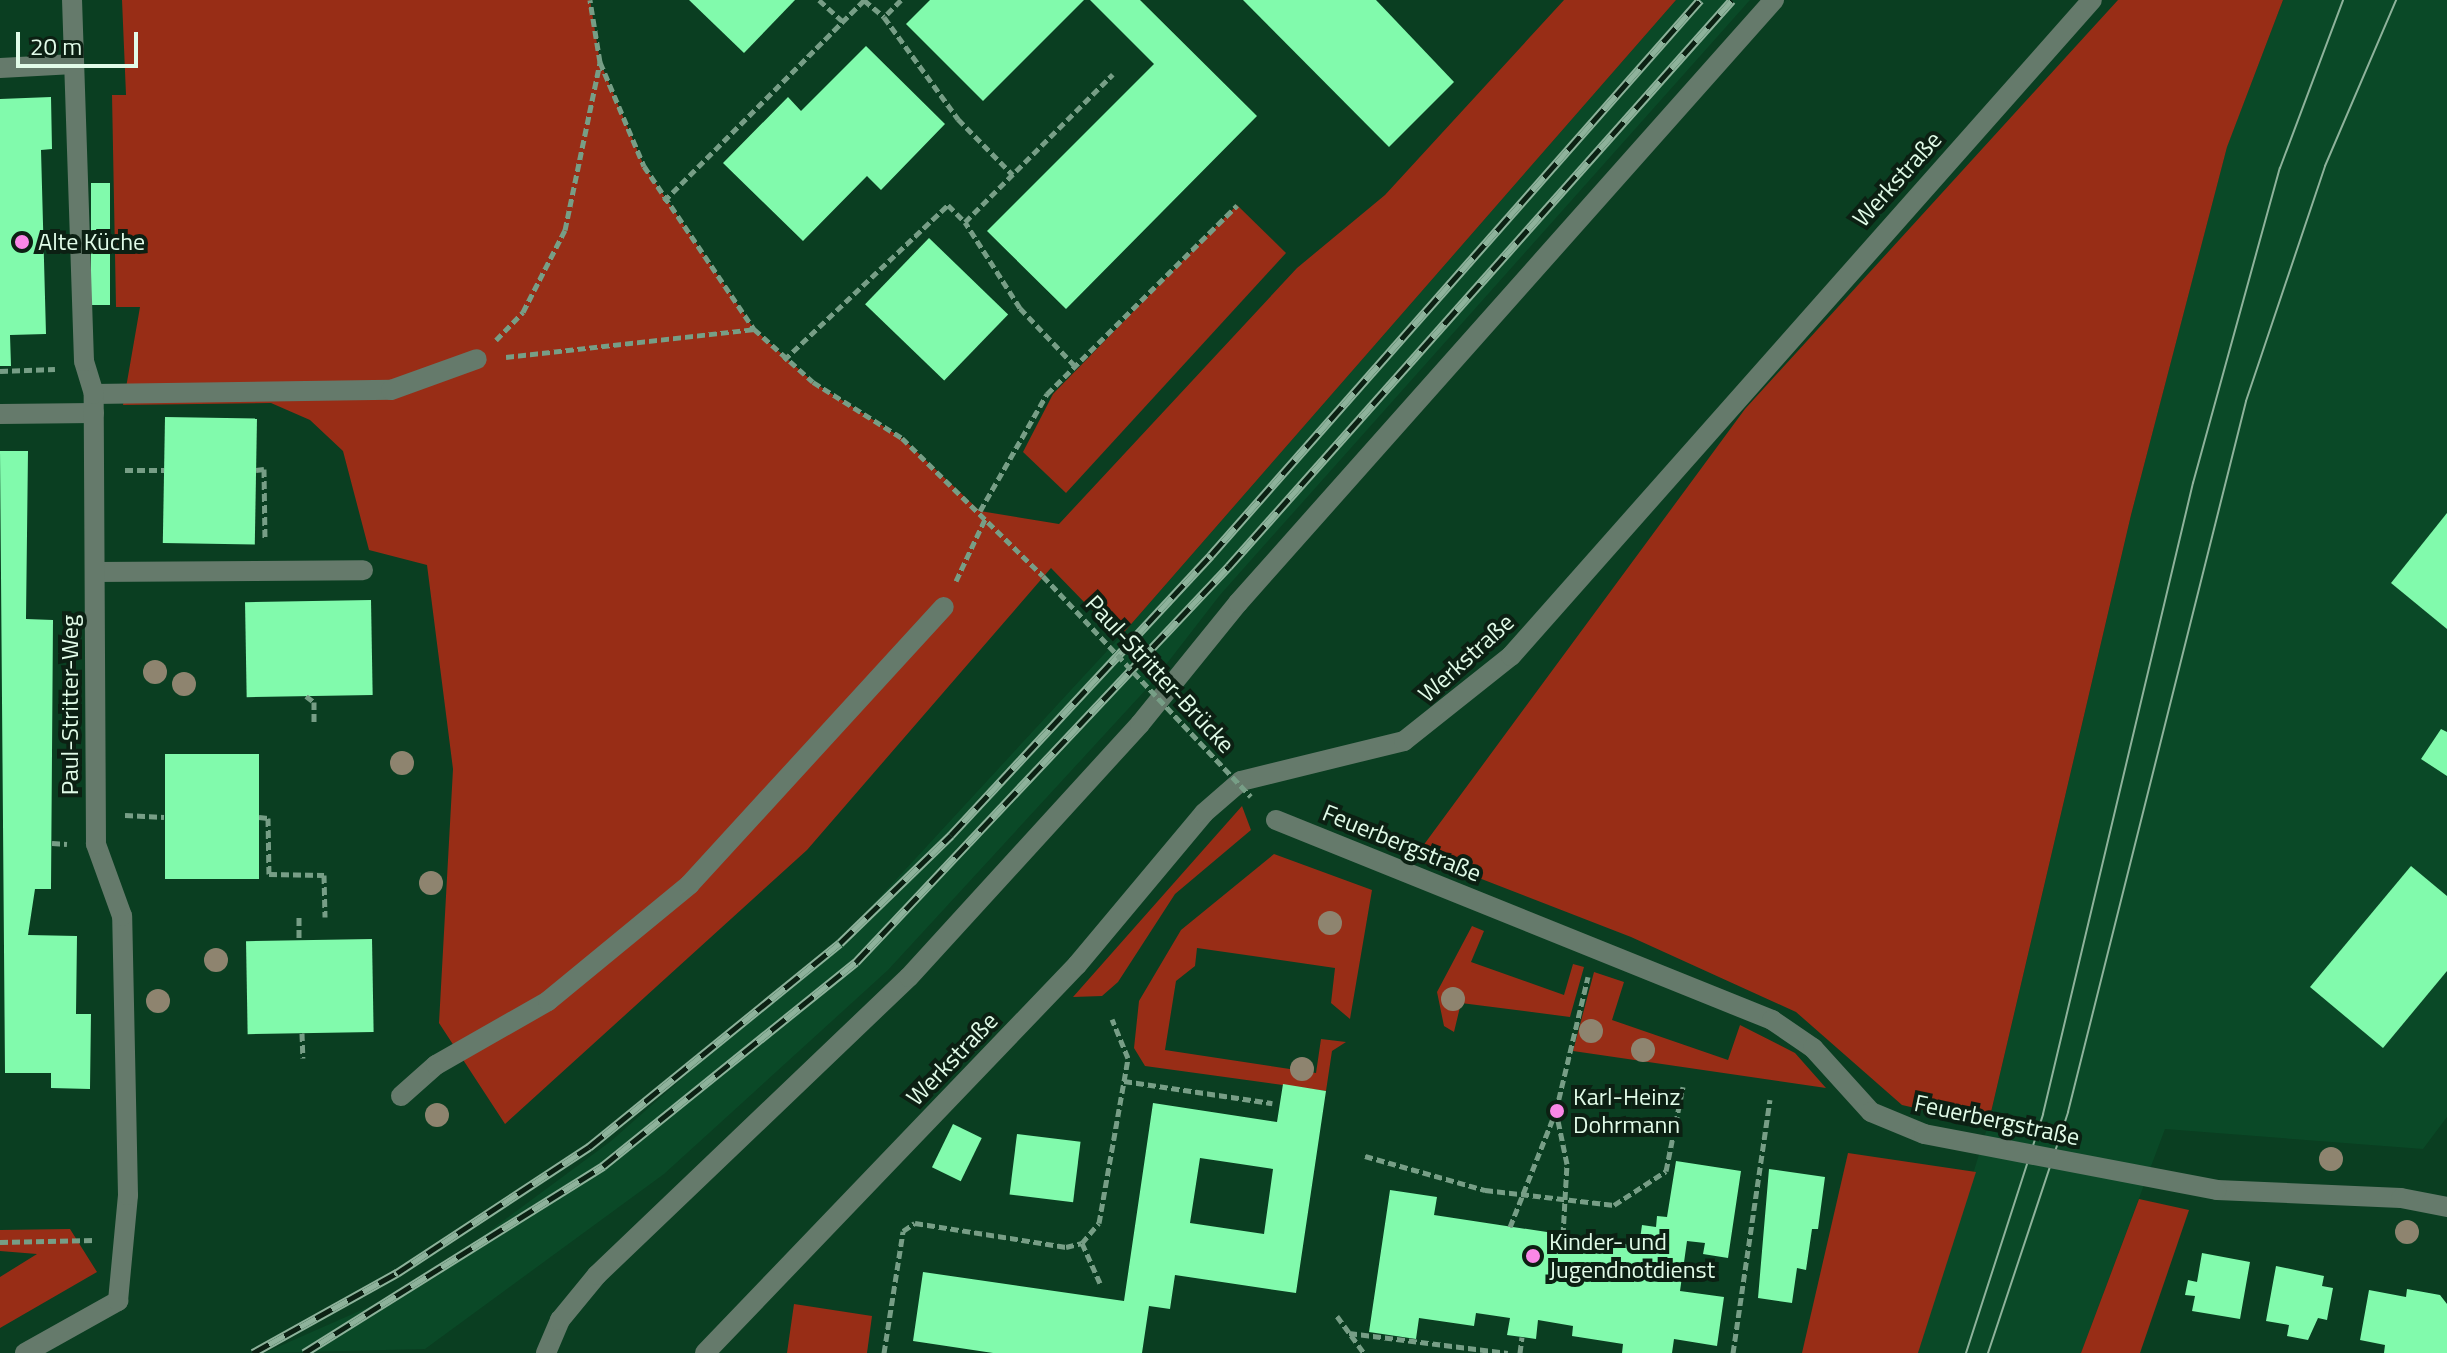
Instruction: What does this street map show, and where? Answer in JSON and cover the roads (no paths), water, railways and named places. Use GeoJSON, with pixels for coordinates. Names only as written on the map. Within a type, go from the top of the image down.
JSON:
{"type":"FeatureCollection","features":[{"type":"Feature","properties":{"kind":"street","name":"Paul-Stritter-Weg"},"geometry":{"type":"LineString","coordinates":[[25,1353],[118,1301],[121,1238],[128,1195],[122,916],[96,844],[94,404],[86,368],[72,0]]}},
{"type":"Feature","properties":{"kind":"street"},"geometry":{"type":"LineString","coordinates":[[546,1353],[560,1320],[597,1275],[909,977],[1140,724],[1238,603],[1774,0]]}},
{"type":"Feature","properties":{"kind":"street","name":"Werkstraße"},"geometry":{"type":"LineString","coordinates":[[705,1353],[1077,965],[1204,813],[1241,781],[1404,741],[1511,656],[2092,0]]}},
{"type":"Feature","properties":{"kind":"street"},"geometry":{"type":"LineString","coordinates":[[0,68],[74,64]]}},
{"type":"Feature","properties":{"kind":"street"},"geometry":{"type":"LineString","coordinates":[[0,414],[94,404],[391,390],[477,359]]}},
{"type":"Feature","properties":{"kind":"street"},"geometry":{"type":"LineString","coordinates":[[95,572],[363,570]]}},
{"type":"Feature","properties":{"kind":"street"},"geometry":{"type":"LineString","coordinates":[[401,1096],[436,1065],[548,1001],[689,885],[944,607]]}},
{"type":"Feature","properties":{"kind":"street","name":"Feuerbergstraße"},"geometry":{"type":"LineString","coordinates":[[1276,820],[1772,1020],[1813,1048],[1871,1112],[1924,1134],[2217,1190],[2401,1198],[2447,1207]]}},
{"type":"Feature","properties":{"kind":"tram line"},"geometry":{"type":"LineString","coordinates":[[1966,1353],[2043,1114],[2193,483],[2280,168],[2343,0]]}},
{"type":"Feature","properties":{"kind":"tram line"},"geometry":{"type":"LineString","coordinates":[[1988,1353],[2068,1112],[2246,401],[2325,166],[2396,0]]}},
{"type":"Feature","properties":{"kind":"railway"},"geometry":{"type":"LineString","coordinates":[[253,1353],[397,1273],[589,1147],[840,943],[951,835],[1211,555],[1700,0]]}},
{"type":"Feature","properties":{"kind":"railway"},"geometry":{"type":"LineString","coordinates":[[304,1353],[603,1166],[856,962],[1229,566],[1732,0]]}},
{"type":"Feature","properties":{"kind":"place","name":"Alte Küche"},"geometry":{"type":"Point","coordinates":[22,242]}},
{"type":"Feature","properties":{"kind":"place","name":"Karl-Heinz Dohrmann"},"geometry":{"type":"Point","coordinates":[1557,1111]}},
{"type":"Feature","properties":{"kind":"place","name":"Kinder- und Jugendnotdienst"},"geometry":{"type":"Point","coordinates":[1533,1256]}}]}
